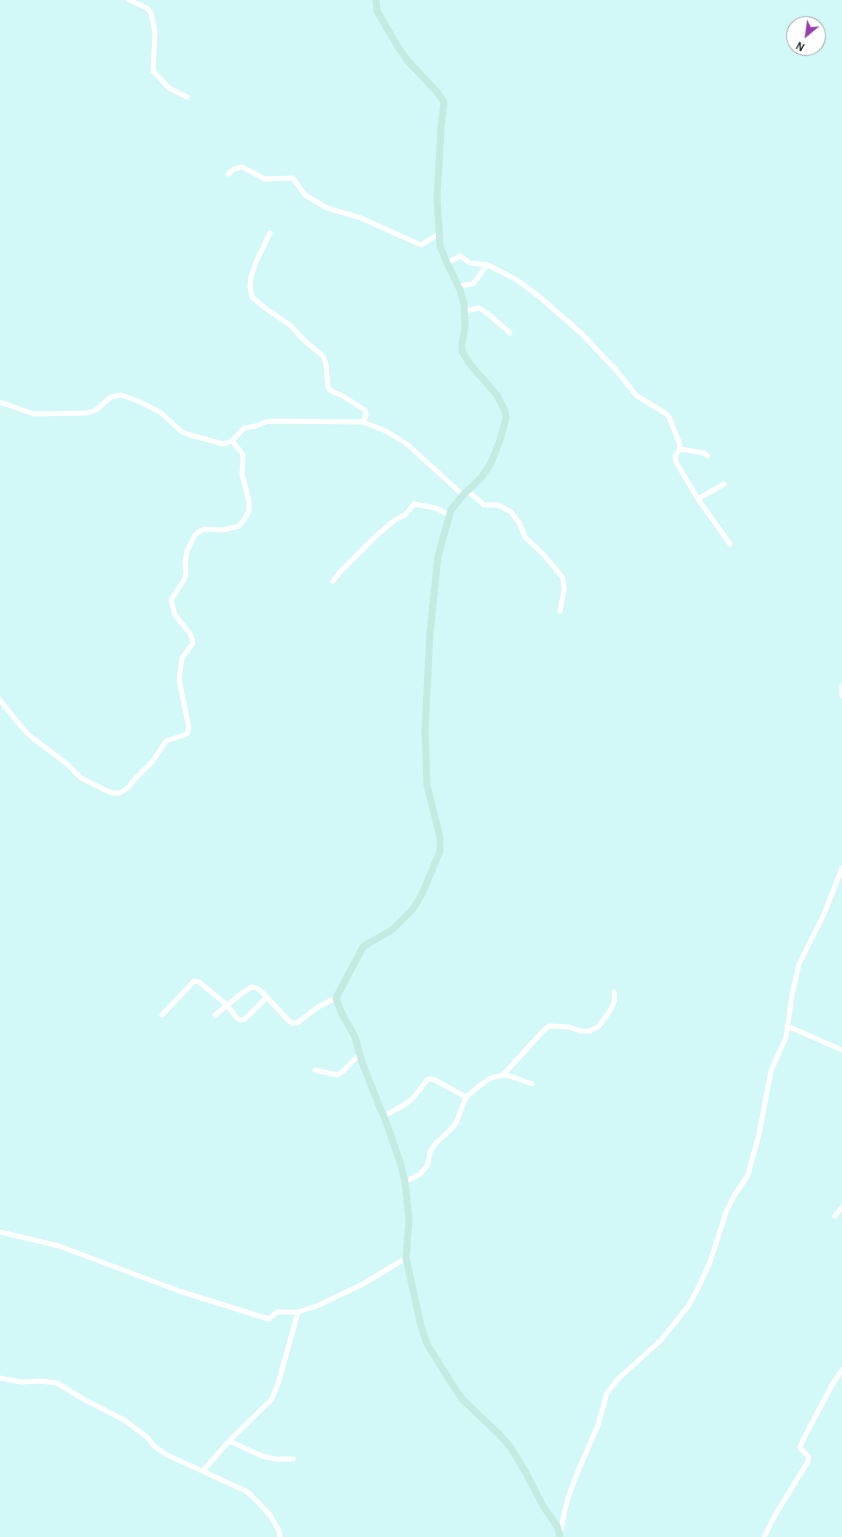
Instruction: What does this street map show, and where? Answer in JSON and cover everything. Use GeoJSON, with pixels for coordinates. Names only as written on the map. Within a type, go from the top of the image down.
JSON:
{"type":"FeatureCollection","features":[{"type":"Feature","properties":{"kind":"street"},"geometry":{"type":"LineString","coordinates":[[129,0],[146,8],[151,13],[154,33],[153,72],[166,86],[187,97]]}},
{"type":"Feature","properties":{"kind":"street"},"geometry":{"type":"LineString","coordinates":[[215,1015],[242,993],[252,988],[256,988],[267,997],[290,1022],[293,1023],[297,1023],[318,1007],[336,998],[363,947],[392,930],[413,909],[422,894],[440,848],[440,837],[427,786],[425,715],[436,570],[440,545],[454,504],[480,478],[491,464],[506,418],[505,410],[497,395],[469,363],[462,351],[466,326],[465,310],[458,286],[440,246],[437,198],[444,102],[437,92],[408,61],[398,47],[377,12],[376,0]]}},
{"type":"Feature","properties":{"kind":"street"},"geometry":{"type":"LineString","coordinates":[[228,174],[234,169],[242,167],[265,179],[293,178],[305,195],[327,208],[361,218],[421,245],[439,234]]}},
{"type":"Feature","properties":{"kind":"street"},"geometry":{"type":"LineString","coordinates":[[270,234],[256,262],[251,277],[250,292],[252,297],[290,325],[306,342],[323,356],[326,364],[328,387],[331,391],[342,395],[364,410],[366,415],[363,422]]}},
{"type":"Feature","properties":{"kind":"street"},"geometry":{"type":"LineString","coordinates":[[447,263],[460,256],[470,263],[487,265],[513,277],[541,298],[582,334],[615,369],[637,396],[669,417],[679,442],[680,449]]}},
{"type":"Feature","properties":{"kind":"street"},"geometry":{"type":"LineString","coordinates":[[458,286],[473,284],[487,265]]}},
{"type":"Feature","properties":{"kind":"street"},"geometry":{"type":"LineString","coordinates":[[465,310],[479,308],[487,313],[510,334]]}},
{"type":"Feature","properties":{"kind":"street"},"geometry":{"type":"LineString","coordinates":[[0,402],[34,414],[88,414],[96,410],[111,397],[121,395],[138,401],[160,412],[176,427],[190,435],[223,444],[232,441],[244,428],[259,425],[268,421],[363,422],[386,431],[408,445],[466,493],[484,505],[498,505],[511,512],[520,524],[525,537],[544,555],[563,578],[564,590],[560,611]]}},
{"type":"Feature","properties":{"kind":"street"},"geometry":{"type":"LineString","coordinates":[[0,700],[24,730],[67,764],[81,778],[114,793],[120,793],[129,787],[153,761],[166,741],[187,734],[189,728],[179,680],[182,658],[193,643],[191,635],[175,615],[171,600],[184,580],[186,574],[185,562],[187,551],[195,535],[205,529],[223,530],[239,526],[249,511],[249,501],[242,474],[242,452],[232,441]]}},
{"type":"Feature","properties":{"kind":"street"},"geometry":{"type":"LineString","coordinates":[[680,449],[704,453],[708,456]]}},
{"type":"Feature","properties":{"kind":"street"},"geometry":{"type":"LineString","coordinates":[[680,449],[675,454],[675,458],[698,499],[730,544]]}},
{"type":"Feature","properties":{"kind":"street"},"geometry":{"type":"LineString","coordinates":[[698,499],[724,484]]}},
{"type":"Feature","properties":{"kind":"street"},"geometry":{"type":"LineString","coordinates":[[333,581],[377,534],[395,520],[406,515],[414,504],[436,508],[449,515]]}},
{"type":"Feature","properties":{"kind":"street"},"geometry":{"type":"LineString","coordinates":[[842,686],[842,696]]}},
{"type":"Feature","properties":{"kind":"street"},"geometry":{"type":"LineString","coordinates":[[560,1536],[564,1514],[571,1491],[598,1425],[607,1393],[618,1380],[673,1326],[691,1301],[704,1277],[726,1212],[750,1169],[764,1110],[771,1071],[786,1037],[799,964],[824,914],[842,868]]}},
{"type":"Feature","properties":{"kind":"street"},"geometry":{"type":"LineString","coordinates":[[162,1015],[194,981],[199,982],[227,1005],[238,1019],[242,1020],[267,997]]}},
{"type":"Feature","properties":{"kind":"street"},"geometry":{"type":"LineString","coordinates":[[503,1075],[549,1026],[569,1027],[580,1031],[590,1031],[599,1026],[611,1010],[615,1000],[614,992]]}},
{"type":"Feature","properties":{"kind":"street"},"geometry":{"type":"LineString","coordinates":[[336,998],[341,1012],[353,1031],[401,1165],[405,1182],[409,1220],[406,1258],[424,1336],[432,1353],[463,1400],[511,1448],[543,1506],[557,1526],[560,1536]]}},
{"type":"Feature","properties":{"kind":"street"},"geometry":{"type":"LineString","coordinates":[[787,1026],[842,1050]]}},
{"type":"Feature","properties":{"kind":"street"},"geometry":{"type":"LineString","coordinates":[[315,1070],[337,1076],[360,1054]]}},
{"type":"Feature","properties":{"kind":"street"},"geometry":{"type":"LineString","coordinates":[[405,1182],[420,1174],[424,1170],[428,1164],[430,1152],[435,1144],[456,1123],[466,1097],[483,1083],[491,1078],[503,1075],[532,1084]]}},
{"type":"Feature","properties":{"kind":"street"},"geometry":{"type":"LineString","coordinates":[[384,1116],[412,1099],[428,1079],[433,1080],[466,1097]]}},
{"type":"Feature","properties":{"kind":"street"},"geometry":{"type":"LineString","coordinates":[[835,1216],[842,1207]]}},
{"type":"Feature","properties":{"kind":"street"},"geometry":{"type":"LineString","coordinates":[[0,1232],[59,1246],[168,1287],[270,1319],[278,1311],[298,1312],[310,1309],[351,1290],[406,1258]]}},
{"type":"Feature","properties":{"kind":"street"},"geometry":{"type":"LineString","coordinates":[[203,1471],[229,1441],[265,1407],[275,1394],[298,1312]]}},
{"type":"Feature","properties":{"kind":"street"},"geometry":{"type":"LineString","coordinates":[[764,1537],[774,1517],[807,1463],[809,1457],[800,1448],[802,1440],[842,1370]]}},
{"type":"Feature","properties":{"kind":"street"},"geometry":{"type":"LineString","coordinates":[[0,1378],[20,1382],[40,1381],[56,1383],[124,1420],[146,1437],[154,1446],[167,1455],[246,1491],[270,1515],[279,1531],[280,1537]]}},
{"type":"Feature","properties":{"kind":"street"},"geometry":{"type":"LineString","coordinates":[[229,1441],[262,1456],[275,1459],[293,1460]]}}]}
